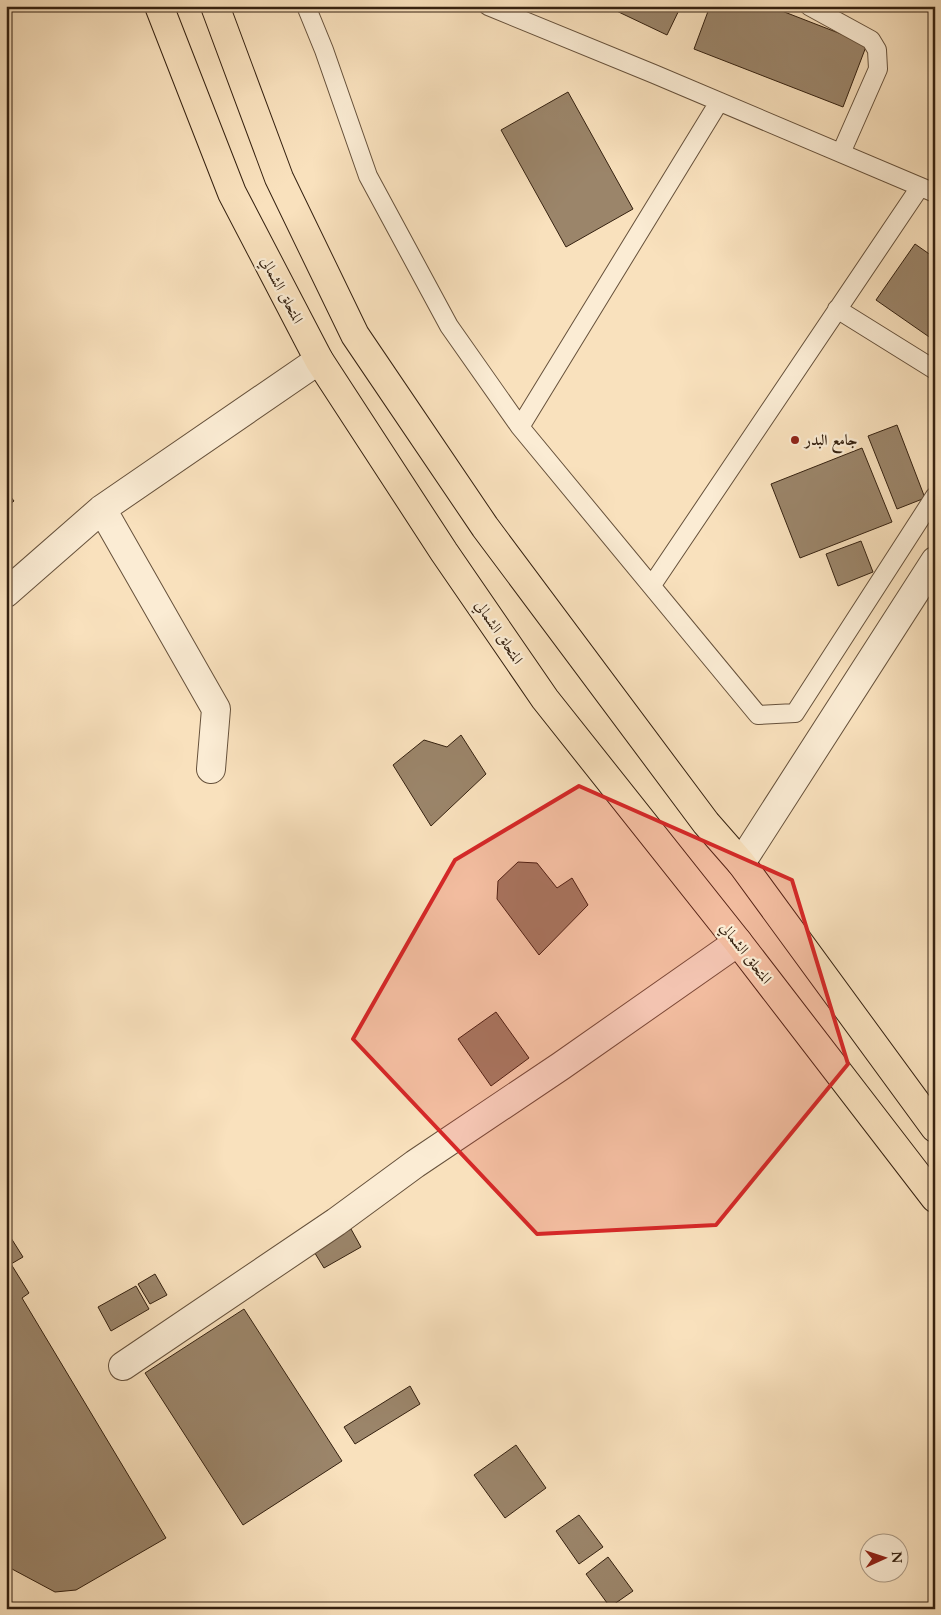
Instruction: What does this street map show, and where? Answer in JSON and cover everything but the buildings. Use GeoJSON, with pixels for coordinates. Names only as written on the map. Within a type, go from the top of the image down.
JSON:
{"type":"FeatureCollection","features":[{"type":"Feature","properties":{"kind":"highway","name":"المتحلق الشمالي"},"geometry":{"type":"LineString","coordinates":[[159,6],[232,193],[319,360],[444,552],[545,699],[738,942],[935,1198]]}},
{"type":"Feature","properties":{"kind":"highway"},"geometry":{"type":"LineString","coordinates":[[215,6],[279,178],[355,335],[485,527],[706,823],[740,863],[935,1128]]}},
{"type":"Feature","properties":{"kind":"street"},"geometry":{"type":"LineString","coordinates":[[6,593],[102,509],[319,360]]}},
{"type":"Feature","properties":{"kind":"street"},"geometry":{"type":"LineString","coordinates":[[102,509],[216,710],[211,769]]}},
{"type":"Feature","properties":{"kind":"street"},"geometry":{"type":"LineString","coordinates":[[740,863],[935,561]]}},
{"type":"Feature","properties":{"kind":"street"},"geometry":{"type":"LineString","coordinates":[[123,1366],[336,1222],[415,1164],[569,1060],[738,942]]}},
{"type":"Feature","properties":{"kind":"lane"},"geometry":{"type":"LineString","coordinates":[[306,6],[324,50],[368,176],[450,326],[520,427],[758,715],[795,713],[935,496]]}},
{"type":"Feature","properties":{"kind":"lane"},"geometry":{"type":"LineString","coordinates":[[488,6],[927,190],[837,309],[652,585]]}},
{"type":"Feature","properties":{"kind":"lane"},"geometry":{"type":"LineString","coordinates":[[810,6],[871,40],[877,50],[878,68],[840,153]]}},
{"type":"Feature","properties":{"kind":"lane"},"geometry":{"type":"LineString","coordinates":[[520,427],[719,102]]}},
{"type":"Feature","properties":{"kind":"lane"},"geometry":{"type":"LineString","coordinates":[[837,309],[935,370]]}},
{"type":"Feature","properties":{"kind":"highlighted area"},"geometry":{"type":"Polygon","coordinates":[[[579,786],[792,880],[848,1064],[716,1225],[537,1234],[353,1039],[455,860],[579,786]]]}},
{"type":"Feature","properties":{"kind":"place","name":"جامع البدر"},"geometry":{"type":"Point","coordinates":[795,440]}}]}
